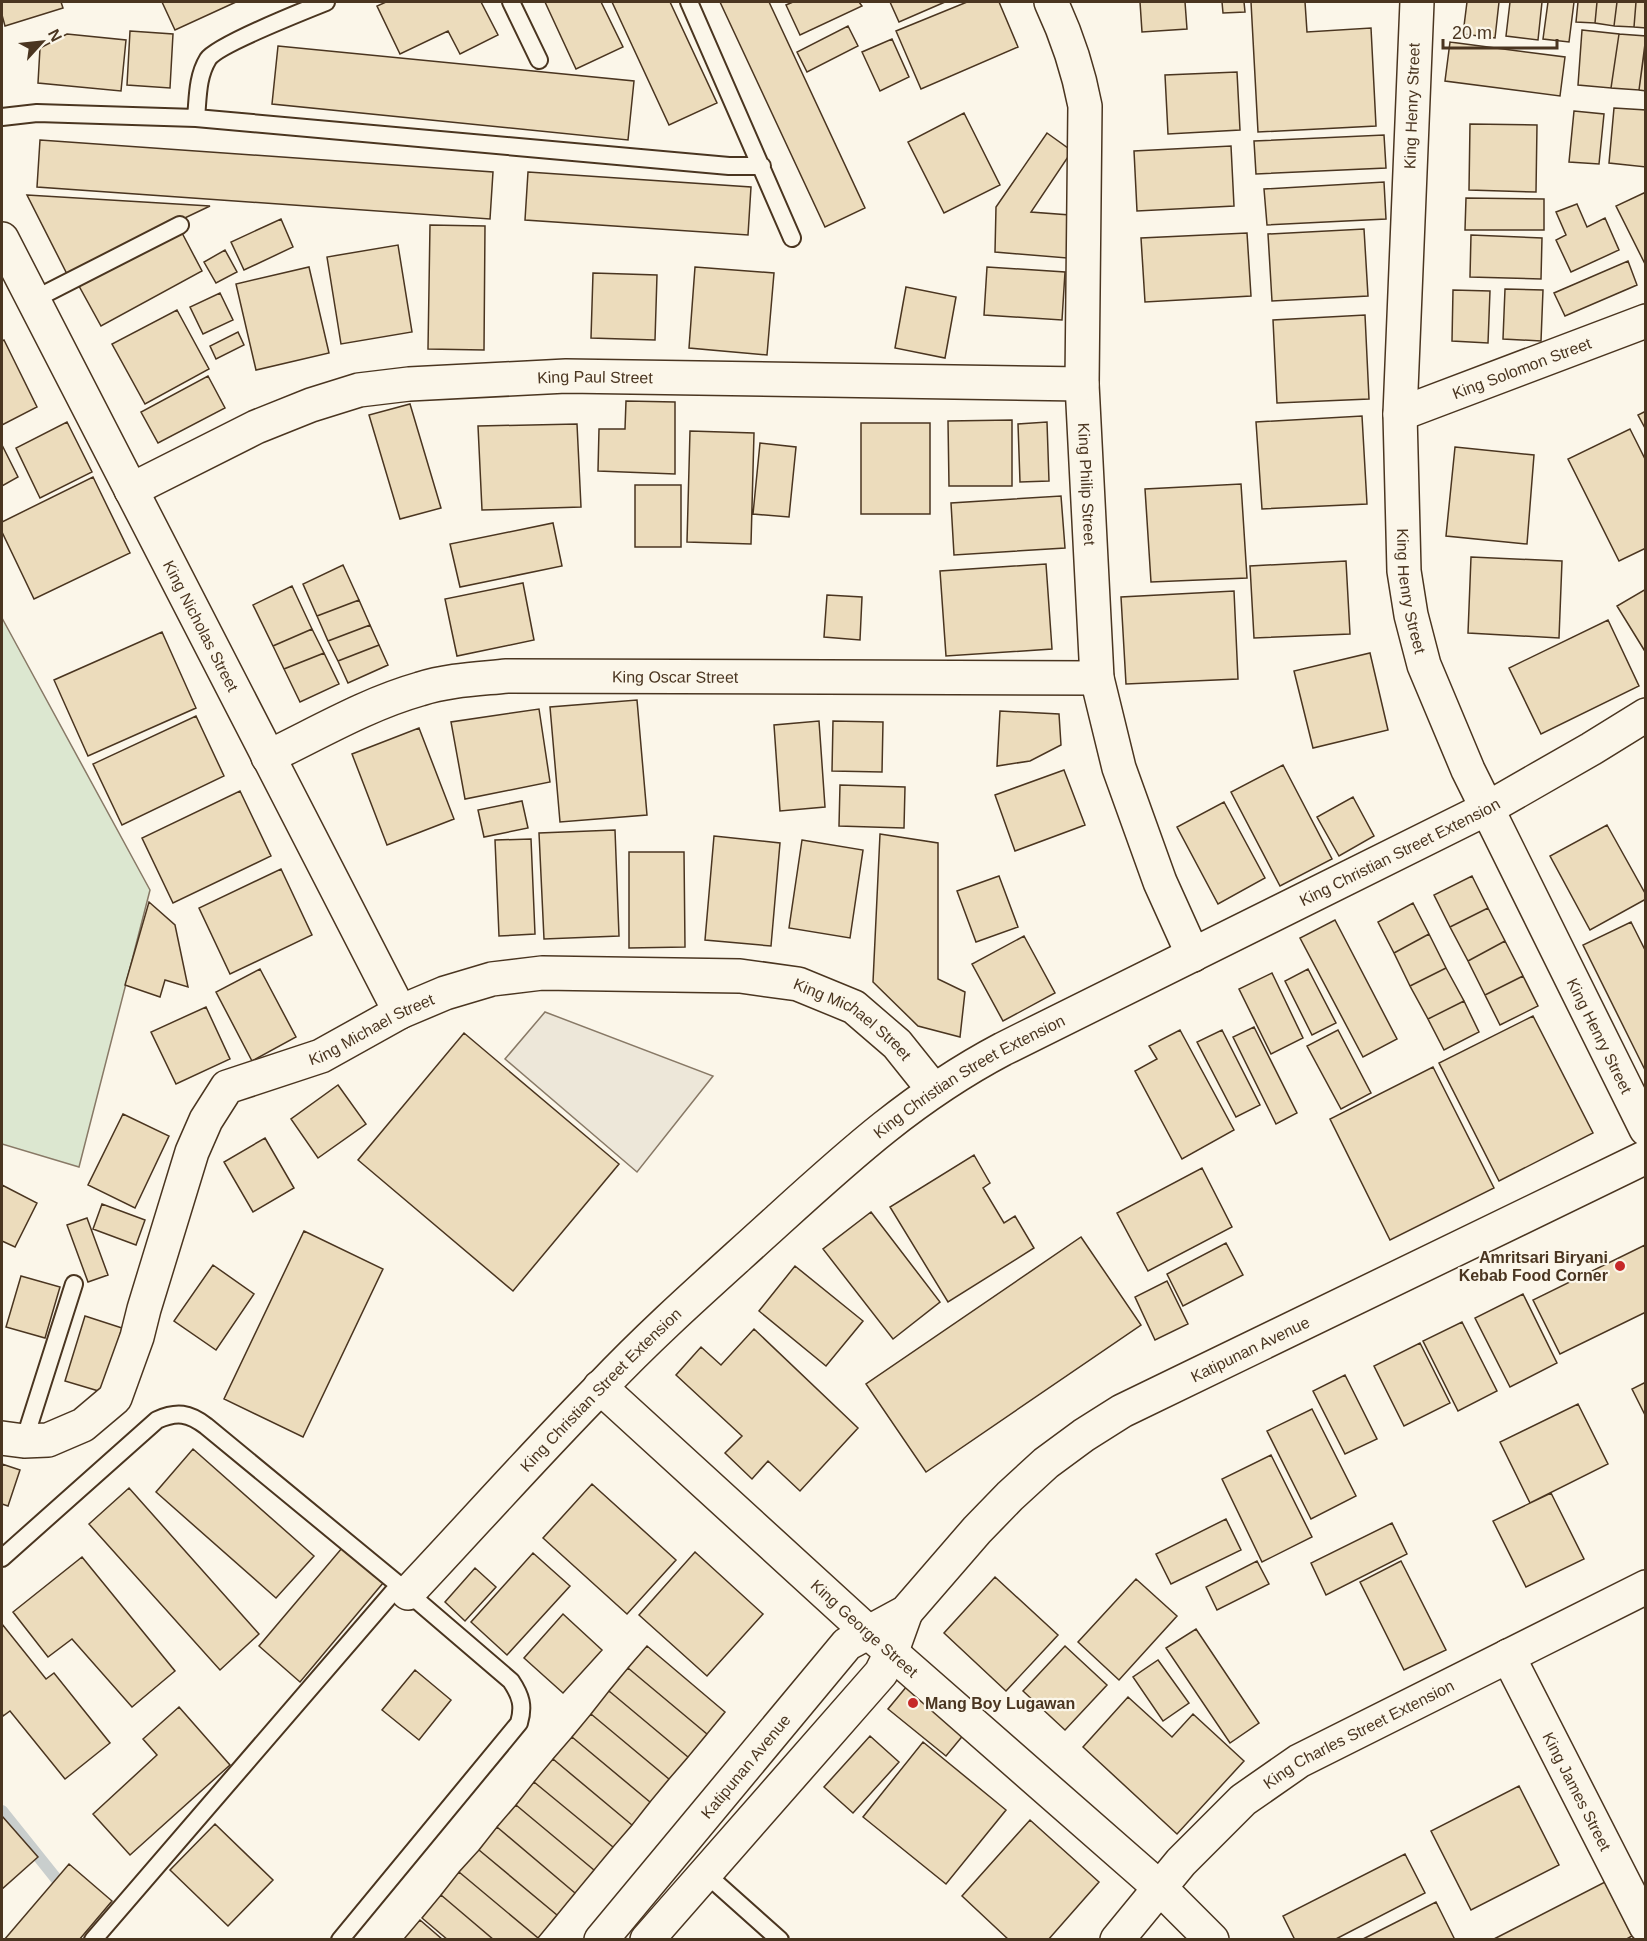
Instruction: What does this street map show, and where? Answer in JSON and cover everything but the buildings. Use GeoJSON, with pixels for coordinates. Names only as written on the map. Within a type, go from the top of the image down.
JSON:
{"type":"FeatureCollection","features":[{"type":"Feature","properties":{"kind":"street","name":"King Philip Street"},"geometry":{"type":"LineString","coordinates":[[1051,2],[1077,65],[1085,106],[1082,384],[1097,678],[1119,768],[1161,882],[1193,955]]}},
{"type":"Feature","properties":{"kind":"street","name":"King Henry Street"},"geometry":{"type":"LineString","coordinates":[[1417,2],[1400,414],[1404,571],[1411,615],[1424,665],[1468,770],[1646,1129]]}},
{"type":"Feature","properties":{"kind":"street","name":"King Nicholas Street"},"geometry":{"type":"LineString","coordinates":[[2,239],[400,1012]]}},
{"type":"Feature","properties":{"kind":"street","name":"King Solomon Street"},"geometry":{"type":"LineString","coordinates":[[1400,414],[1646,321]]}},
{"type":"Feature","properties":{"kind":"street","name":"King Paul Street"},"geometry":{"type":"LineString","coordinates":[[131,490],[256,427],[311,405],[359,390],[410,384],[566,376],[1082,384]]}},
{"type":"Feature","properties":{"kind":"street","name":"King Oscar Street"},"geometry":{"type":"LineString","coordinates":[[268,756],[375,705],[422,688],[464,680],[507,676],[1097,678]]}},
{"type":"Feature","properties":{"kind":"street","name":"King Christian Street Extension"},"geometry":{"type":"LineString","coordinates":[[404,1589],[664,1324],[846,1157],[933,1089],[1003,1049],[1488,808],[1646,715]]}},
{"type":"Feature","properties":{"kind":"street","name":"King Michael Street"},"geometry":{"type":"LineString","coordinates":[[13,1439],[48,1440],[83,1425],[115,1398],[137,1337],[192,1152],[206,1120],[226,1087],[321,1056],[400,1012],[445,993],[492,979],[542,973],[740,976],[798,984],[854,1007],[897,1044],[933,1089]]}},
{"type":"Feature","properties":{"kind":"street","name":"Katipunan Avenue"},"geometry":{"type":"LineString","coordinates":[[648,1940],[881,1673],[880,1642],[977,1530],[1046,1463],[1122,1411],[1646,1157]]}},
{"type":"Feature","properties":{"kind":"street","name":"King George Street"},"geometry":{"type":"LineString","coordinates":[[600,1387],[880,1642],[1160,1888],[1212,1940]]}},
{"type":"Feature","properties":{"kind":"street","name":"King Charles Street Extension"},"geometry":{"type":"LineString","coordinates":[[1117,1940],[1181,1862],[1243,1800],[1299,1761],[1646,1587]]}},
{"type":"Feature","properties":{"kind":"street","name":"Katipunan Avenue"},"geometry":{"type":"LineString","coordinates":[[602,1940],[847,1644],[880,1642]]}},
{"type":"Feature","properties":{"kind":"street","name":"King James Street"},"geometry":{"type":"LineString","coordinates":[[1508,1656],[1646,1926]]}},
{"type":"Feature","properties":{"kind":"lane"},"geometry":{"type":"LineString","coordinates":[[196,118],[199,78],[209,57],[233,42],[326,2]]}},
{"type":"Feature","properties":{"kind":"lane"},"geometry":{"type":"LineString","coordinates":[[511,2],[539,60]]}},
{"type":"Feature","properties":{"kind":"lane"},"geometry":{"type":"LineString","coordinates":[[689,2],[792,238]]}},
{"type":"Feature","properties":{"kind":"lane"},"geometry":{"type":"LineString","coordinates":[[2,117],[37,113],[196,118],[729,166],[762,166]]}},
{"type":"Feature","properties":{"kind":"lane"},"geometry":{"type":"LineString","coordinates":[[33,300],[180,225]]}},
{"type":"Feature","properties":{"kind":"lane"},"geometry":{"type":"LineString","coordinates":[[13,1439],[74,1284]]}},
{"type":"Feature","properties":{"kind":"lane"},"geometry":{"type":"LineString","coordinates":[[2,1558],[157,1420],[169,1414],[181,1413],[194,1417],[206,1426],[404,1589],[511,1681],[519,1694],[522,1710],[519,1723],[340,1940]]}},
{"type":"Feature","properties":{"kind":"lane"},"geometry":{"type":"LineString","coordinates":[[93,1940],[404,1589]]}},
{"type":"Feature","properties":{"kind":"lane"},"geometry":{"type":"LineString","coordinates":[[706,1874],[780,1940]]}},
{"type":"Feature","properties":{"kind":"green space"},"geometry":{"type":"Polygon","coordinates":[[[2,618],[150,890],[79,1167],[2,1144],[2,618]]]}},
{"type":"Feature","properties":{"kind":"shaded area"},"geometry":{"type":"Polygon","coordinates":[[[545,1012],[713,1076],[637,1172],[505,1059],[545,1012]]]}},
{"type":"Feature","properties":{"kind":"waterway"},"geometry":{"type":"LineString","coordinates":[[2,1811],[66,1891]]}},
{"type":"Feature","properties":{"kind":"place","name":"Amritsari Biryani Kebab Food Corner"},"geometry":{"type":"Point","coordinates":[1620,1266]}},
{"type":"Feature","properties":{"kind":"place","name":"Mang Boy Lugawan"},"geometry":{"type":"Point","coordinates":[913,1703]}}]}
